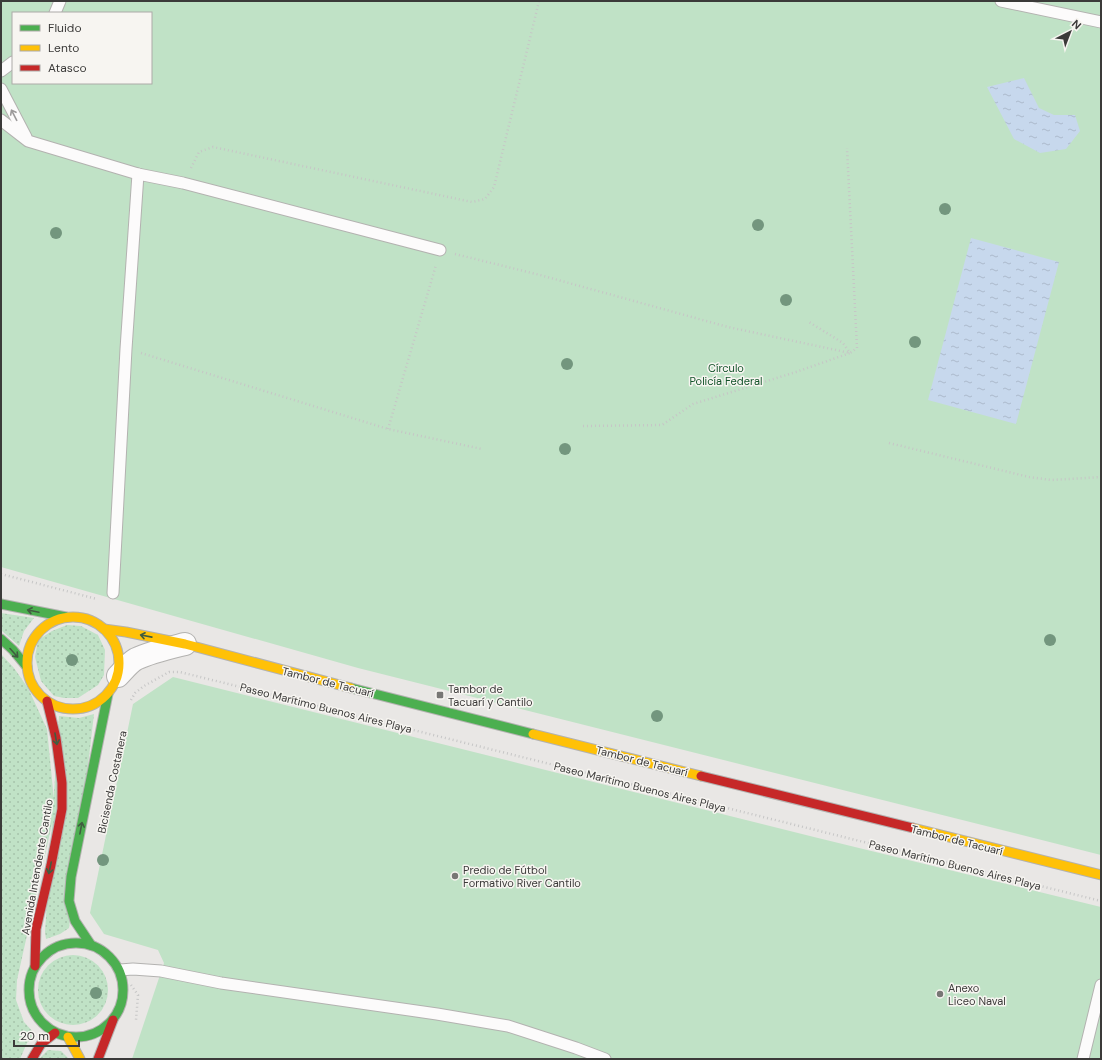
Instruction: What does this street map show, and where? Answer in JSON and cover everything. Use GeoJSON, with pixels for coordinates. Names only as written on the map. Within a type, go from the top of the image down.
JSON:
{"type":"FeatureCollection","features":[{"type":"Feature","properties":{"kind":"main road"},"geometry":{"type":"LineString","coordinates":[[1,604],[66,617],[79,617],[92,621],[104,629],[113,639],[117,651],[119,664],[113,685],[71,877],[69,901],[75,921],[91,945]]}},
{"type":"Feature","properties":{"kind":"main road"},"geometry":{"type":"LineString","coordinates":[[66,617],[52,621],[41,629],[32,640],[27,653],[27,667],[30,680],[36,692],[59,708],[72,710],[86,708],[98,703],[113,685]]}},
{"type":"Feature","properties":{"kind":"main road","name":"Tambor de Tacuarí"},"geometry":{"type":"LineString","coordinates":[[104,629],[185,644],[444,712],[1101,875]]}},
{"type":"Feature","properties":{"kind":"main road"},"geometry":{"type":"LineString","coordinates":[[1,639],[13,650],[27,667]]}},
{"type":"Feature","properties":{"kind":"main road","name":"Avenida Intendente Cantilo"},"geometry":{"type":"LineString","coordinates":[[35,966],[36,929],[62,809],[62,783],[56,738],[47,701]]}},
{"type":"Feature","properties":{"kind":"main road"},"geometry":{"type":"LineString","coordinates":[[98,1059],[113,1020],[122,1005],[124,987],[120,970],[107,955],[91,945],[70,942],[49,950],[35,966],[29,984],[31,1004],[40,1021],[56,1032],[68,1037],[85,1037],[101,1031],[113,1020]]}},
{"type":"Feature","properties":{"kind":"main road"},"geometry":{"type":"LineString","coordinates":[[32,1059],[41,1044],[56,1032]]}},
{"type":"Feature","properties":{"kind":"main road"},"geometry":{"type":"LineString","coordinates":[[68,1037],[80,1059]]}},
{"type":"Feature","properties":{"kind":"street"},"geometry":{"type":"LineString","coordinates":[[113,685],[128,665],[136,660],[146,655],[185,644]]}},
{"type":"Feature","properties":{"kind":"lane"},"geometry":{"type":"LineString","coordinates":[[54,12],[60,1]]}},
{"type":"Feature","properties":{"kind":"lane"},"geometry":{"type":"LineString","coordinates":[[1001,1],[1101,22]]}},
{"type":"Feature","properties":{"kind":"lane"},"geometry":{"type":"LineString","coordinates":[[1,71],[12,63]]}},
{"type":"Feature","properties":{"kind":"lane"},"geometry":{"type":"LineString","coordinates":[[1,89],[28,141]]}},
{"type":"Feature","properties":{"kind":"lane"},"geometry":{"type":"LineString","coordinates":[[1,120],[28,141],[138,174],[183,182],[440,250]]}},
{"type":"Feature","properties":{"kind":"lane"},"geometry":{"type":"LineString","coordinates":[[113,593],[126,349],[138,174]]}},
{"type":"Feature","properties":{"kind":"lane"},"geometry":{"type":"LineString","coordinates":[[120,970],[133,969],[161,971],[221,983],[437,1014],[508,1026],[605,1059]]}},
{"type":"Feature","properties":{"kind":"lane"},"geometry":{"type":"LineString","coordinates":[[1083,1059],[1101,985]]}},
{"type":"Feature","properties":{"kind":"path"},"geometry":{"type":"LineString","coordinates":[[183,182],[199,152],[213,147],[472,202],[485,199],[494,187],[539,1]]}},
{"type":"Feature","properties":{"kind":"path"},"geometry":{"type":"LineString","coordinates":[[583,426],[662,425],[693,404],[796,372],[850,353],[857,348],[847,148]]}},
{"type":"Feature","properties":{"kind":"path"},"geometry":{"type":"LineString","coordinates":[[388,429],[440,250],[540,275],[728,327],[850,353]]}},
{"type":"Feature","properties":{"kind":"path"},"geometry":{"type":"LineString","coordinates":[[809,322],[843,343],[850,353]]}},
{"type":"Feature","properties":{"kind":"path"},"geometry":{"type":"LineString","coordinates":[[126,349],[388,429],[482,449]]}},
{"type":"Feature","properties":{"kind":"path"},"geometry":{"type":"LineString","coordinates":[[889,443],[1030,478],[1051,480],[1101,477]]}},
{"type":"Feature","properties":{"kind":"path","name":"Paseo Marítimo Buenos Aires Playa"},"geometry":{"type":"LineString","coordinates":[[129,704],[135,693],[144,686],[169,672],[180,672],[1101,901]]}},
{"type":"Feature","properties":{"kind":"green space","name":"Círculo Policía Federal"},"geometry":{"type":"Polygon","coordinates":[[[1,1],[1101,1],[1101,855],[358,668],[1,567],[1,1]]]}},
{"type":"Feature","properties":{"kind":"green space"},"geometry":{"type":"Polygon","coordinates":[[[1,613],[34,618],[24,631],[19,646],[1,630],[1,613]]]}},
{"type":"Feature","properties":{"kind":"green space"},"geometry":{"type":"Polygon","coordinates":[[[67,625],[81,626],[98,635],[105,650],[104,675],[98,685],[78,698],[54,696],[41,681],[35,657],[38,640],[52,631],[67,625]]]}},
{"type":"Feature","properties":{"kind":"green space"},"geometry":{"type":"Polygon","coordinates":[[[1,654],[14,668],[28,688],[47,729],[55,810],[17,980],[16,1000],[24,1022],[35,1034],[27,1043],[20,1059],[1,1059],[1,654]]]}},
{"type":"Feature","properties":{"kind":"green space","name":"Predio de Fútbol Formativo River Cantilo"},"geometry":{"type":"Polygon","coordinates":[[[173,677],[1101,907],[1101,1059],[132,1059],[164,963],[158,950],[104,934],[90,913],[133,704],[173,677]]]}},
{"type":"Feature","properties":{"kind":"green space"},"geometry":{"type":"Polygon","coordinates":[[[94,714],[69,928],[60,934],[46,939],[45,932],[59,716],[79,718],[94,714]]]}},
{"type":"Feature","properties":{"kind":"green space"},"geometry":{"type":"Polygon","coordinates":[[[73,955],[92,961],[102,971],[108,990],[102,1009],[92,1019],[73,1025],[54,1019],[44,1009],[38,990],[44,971],[54,961],[73,955]]]}},
{"type":"Feature","properties":{"kind":"green space"},"geometry":{"type":"Polygon","coordinates":[[[48,1050],[61,1051],[69,1059],[39,1059],[48,1050]]]}},
{"type":"Feature","properties":{"kind":"water"},"geometry":{"type":"Polygon","coordinates":[[[1024,78],[1039,108],[1054,115],[1075,115],[1080,131],[1066,149],[1040,153],[1014,139],[987,87],[1024,78]]]}},
{"type":"Feature","properties":{"kind":"water"},"geometry":{"type":"Polygon","coordinates":[[[971,238],[1059,262],[1016,424],[928,400],[971,238]]]}},
{"type":"Feature","properties":{"kind":"traffic: fast"},"geometry":{"type":"LineString","coordinates":[[1,604],[66,617]]}},
{"type":"Feature","properties":{"kind":"traffic: fast"},"geometry":{"type":"LineString","coordinates":[[1,639],[13,650],[27,667]]}},
{"type":"Feature","properties":{"kind":"traffic: fast"},"geometry":{"type":"LineString","coordinates":[[351,688],[533,734]]}},
{"type":"Feature","properties":{"kind":"traffic: fast"},"geometry":{"type":"LineString","coordinates":[[91,945],[75,921],[69,901],[71,877],[108,694]]}},
{"type":"Feature","properties":{"kind":"traffic: fast"},"geometry":{"type":"LineString","coordinates":[[76,943],[94,947],[109,957],[119,972],[123,990],[119,1008],[109,1023],[94,1033],[76,1037],[58,1033],[43,1023],[33,1008],[29,990],[33,972],[43,957],[58,947],[76,943]]}},
{"type":"Feature","properties":{"kind":"traffic: slow"},"geometry":{"type":"LineString","coordinates":[[73,617],[91,620],[106,630],[116,645],[119,663],[116,681],[106,696],[91,706],[73,709],[55,706],[40,696],[30,681],[27,663],[30,645],[40,630],[55,620],[73,617]]}},
{"type":"Feature","properties":{"kind":"traffic: slow"},"geometry":{"type":"LineString","coordinates":[[104,629],[185,644],[351,688]]}},
{"type":"Feature","properties":{"kind":"traffic: slow"},"geometry":{"type":"LineString","coordinates":[[533,734],[701,776]]}},
{"type":"Feature","properties":{"kind":"traffic: slow"},"geometry":{"type":"LineString","coordinates":[[913,828],[1101,875]]}},
{"type":"Feature","properties":{"kind":"traffic: slow"},"geometry":{"type":"LineString","coordinates":[[68,1037],[80,1059]]}},
{"type":"Feature","properties":{"kind":"traffic: jam"},"geometry":{"type":"LineString","coordinates":[[35,966],[36,929],[62,809],[62,783],[56,738],[47,701]]}},
{"type":"Feature","properties":{"kind":"traffic: jam"},"geometry":{"type":"LineString","coordinates":[[701,776],[913,828]]}},
{"type":"Feature","properties":{"kind":"traffic: jam"},"geometry":{"type":"LineString","coordinates":[[98,1059],[113,1020]]}},
{"type":"Feature","properties":{"kind":"traffic: jam"},"geometry":{"type":"LineString","coordinates":[[32,1059],[41,1044],[55,1033]]}},
{"type":"Feature","properties":{"kind":"place","name":"Tambor de Tacuarí y Cantilo"},"geometry":{"type":"Point","coordinates":[440,695]}},
{"type":"Feature","properties":{"kind":"place","name":"Predio de Fútbol Formativo River Cantilo"},"geometry":{"type":"Point","coordinates":[455,876]}},
{"type":"Feature","properties":{"kind":"place","name":"Anexo Liceo Naval"},"geometry":{"type":"Point","coordinates":[940,994]}}]}
